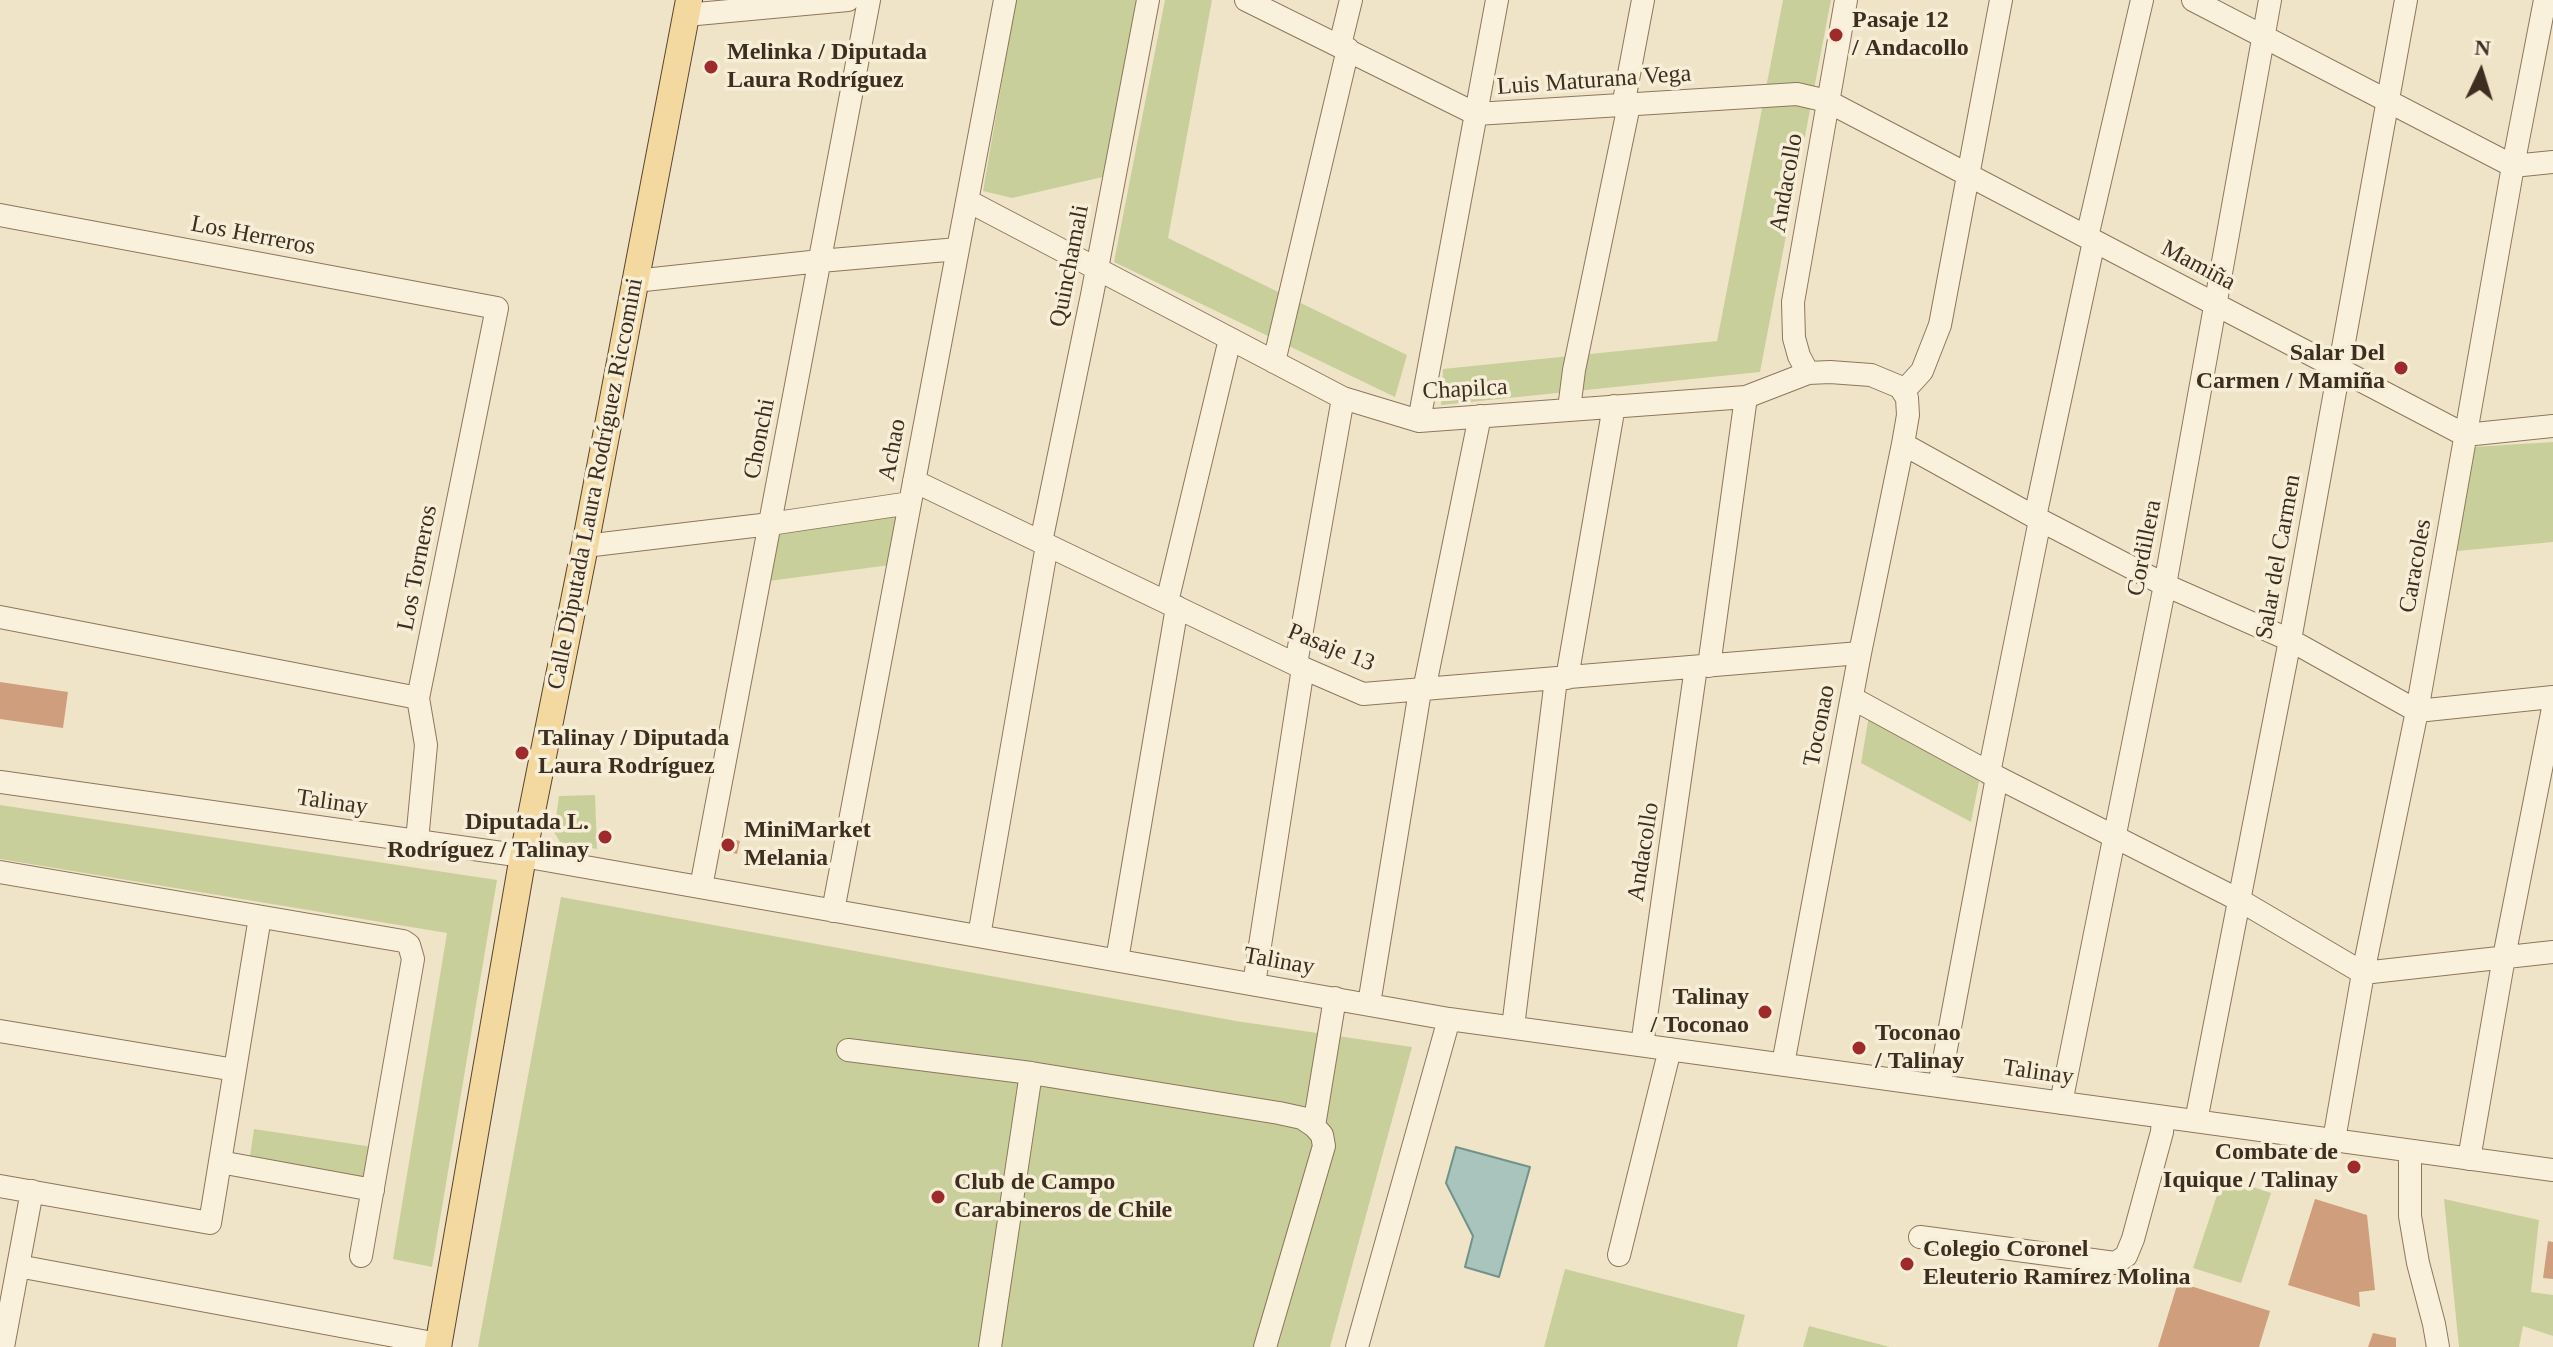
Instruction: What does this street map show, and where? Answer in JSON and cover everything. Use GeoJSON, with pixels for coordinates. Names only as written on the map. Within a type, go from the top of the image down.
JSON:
{"type":"FeatureCollection","features":[{"type":"Feature","properties":{"kind":"main road","name":"Calle Diputada Laura Rodríguez Riccomini"},"geometry":{"type":"LineString","coordinates":[[438,1346],[523,856],[687,8]]}},
{"type":"Feature","properties":{"kind":"street"},"geometry":{"type":"LineString","coordinates":[[687,8],[848,0]]}},
{"type":"Feature","properties":{"kind":"street","name":"Chonchi"},"geometry":{"type":"LineString","coordinates":[[701,887],[869,0]]}},
{"type":"Feature","properties":{"kind":"street","name":"Achao"},"geometry":{"type":"LineString","coordinates":[[833,911],[1005,0]]}},
{"type":"Feature","properties":{"kind":"street","name":"Quinchamali"},"geometry":{"type":"LineString","coordinates":[[979,936],[1044,543],[1148,0]]}},
{"type":"Feature","properties":{"kind":"street","name":"Luis Maturana Vega"},"geometry":{"type":"LineString","coordinates":[[1246,0],[1476,114],[1797,94],[1827,101]]}},
{"type":"Feature","properties":{"kind":"street"},"geometry":{"type":"LineString","coordinates":[[1274,362],[1344,47],[1351,0]]}},
{"type":"Feature","properties":{"kind":"street"},"geometry":{"type":"LineString","coordinates":[[1419,421],[1497,0]]}},
{"type":"Feature","properties":{"kind":"street"},"geometry":{"type":"LineString","coordinates":[[1569,409],[1643,0]]}},
{"type":"Feature","properties":{"kind":"street","name":"Andacollo"},"geometry":{"type":"LineString","coordinates":[[1808,373],[1794,338],[1793,302],[1846,0]]}},
{"type":"Feature","properties":{"kind":"street"},"geometry":{"type":"LineString","coordinates":[[1905,395],[1922,371],[1940,325],[2001,0]]}},
{"type":"Feature","properties":{"kind":"street"},"geometry":{"type":"LineString","coordinates":[[1939,1086],[2038,519],[2091,239],[2142,0]]}},
{"type":"Feature","properties":{"kind":"street"},"geometry":{"type":"LineString","coordinates":[[2193,0],[2513,166],[2553,162]]}},
{"type":"Feature","properties":{"kind":"street","name":"Cordillera"},"geometry":{"type":"LineString","coordinates":[[2061,1103],[2165,585],[2270,0]]}},
{"type":"Feature","properties":{"kind":"street","name":"Salar del Carmen"},"geometry":{"type":"LineString","coordinates":[[2196,1121],[2290,640],[2406,0]]}},
{"type":"Feature","properties":{"kind":"street","name":"Caracoles"},"geometry":{"type":"LineString","coordinates":[[2334,1140],[2363,973],[2417,711],[2545,0]]}},
{"type":"Feature","properties":{"kind":"street","name":"Mamiña"},"geometry":{"type":"LineString","coordinates":[[1827,101],[2465,435]]}},
{"type":"Feature","properties":{"kind":"street","name":"Chapilca"},"geometry":{"type":"LineString","coordinates":[[968,201],[1343,398],[1419,421],[1746,397],[1808,373],[1871,375],[1900,387],[1905,395]]}},
{"type":"Feature","properties":{"kind":"street","name":"Los Herreros"},"geometry":{"type":"LineString","coordinates":[[0,215],[497,308]]}},
{"type":"Feature","properties":{"kind":"street"},"geometry":{"type":"LineString","coordinates":[[635,281],[958,249]]}},
{"type":"Feature","properties":{"kind":"street","name":"Los Torneros"},"geometry":{"type":"LineString","coordinates":[[417,841],[426,745],[418,698],[497,308]]}},
{"type":"Feature","properties":{"kind":"street"},"geometry":{"type":"LineString","coordinates":[[1117,960],[1172,604],[1230,339]]}},
{"type":"Feature","properties":{"kind":"street","name":"Toconao"},"geometry":{"type":"LineString","coordinates":[[1783,1064],[1860,653],[1903,444],[1908,415],[1905,395]]}},
{"type":"Feature","properties":{"kind":"street","name":"Andacollo"},"geometry":{"type":"LineString","coordinates":[[1642,1045],[1746,397]]}},
{"type":"Feature","properties":{"kind":"street"},"geometry":{"type":"LineString","coordinates":[[1254,984],[1299,666],[1343,398]]}},
{"type":"Feature","properties":{"kind":"street"},"geometry":{"type":"LineString","coordinates":[[1513,1027],[1561,679],[1614,406]]}},
{"type":"Feature","properties":{"kind":"street"},"geometry":{"type":"LineString","coordinates":[[1369,1004],[1422,690],[1480,416]]}},
{"type":"Feature","properties":{"kind":"street"},"geometry":{"type":"LineString","coordinates":[[2465,435],[2553,426]]}},
{"type":"Feature","properties":{"kind":"street"},"geometry":{"type":"LineString","coordinates":[[1903,444],[2165,585],[2290,640],[2417,711],[2553,697]]}},
{"type":"Feature","properties":{"kind":"street"},"geometry":{"type":"LineString","coordinates":[[585,546],[770,524],[912,492]]}},
{"type":"Feature","properties":{"kind":"street","name":"Pasaje 13"},"geometry":{"type":"LineString","coordinates":[[912,492],[1044,543],[1363,694],[1860,653]]}},
{"type":"Feature","properties":{"kind":"street"},"geometry":{"type":"LineString","coordinates":[[0,617],[418,698]]}},
{"type":"Feature","properties":{"kind":"street"},"geometry":{"type":"LineString","coordinates":[[1852,698],[1993,775],[2241,901],[2363,973],[2553,952]]}},
{"type":"Feature","properties":{"kind":"street"},"geometry":{"type":"LineString","coordinates":[[2469,1159],[2504,957],[2553,708]]}},
{"type":"Feature","properties":{"kind":"street","name":"Talinay"},"geometry":{"type":"LineString","coordinates":[[0,782],[523,856],[1449,1019],[2553,1170]]}},
{"type":"Feature","properties":{"kind":"street"},"geometry":{"type":"LineString","coordinates":[[0,872],[403,941],[411,948],[413,959],[361,1256]]}},
{"type":"Feature","properties":{"kind":"street"},"geometry":{"type":"LineString","coordinates":[[0,1186],[210,1223],[260,917]]}},
{"type":"Feature","properties":{"kind":"street"},"geometry":{"type":"LineString","coordinates":[[1314,1126],[1335,998]]}},
{"type":"Feature","properties":{"kind":"street"},"geometry":{"type":"LineString","coordinates":[[1357,1347],[1449,1019]]}},
{"type":"Feature","properties":{"kind":"street"},"geometry":{"type":"LineString","coordinates":[[0,1031],[235,1070]]}},
{"type":"Feature","properties":{"kind":"street"},"geometry":{"type":"LineString","coordinates":[[1619,1255],[1670,1049]]}},
{"type":"Feature","properties":{"kind":"street"},"geometry":{"type":"LineString","coordinates":[[848,1050],[1031,1073],[1279,1113],[1302,1118],[1314,1126],[1322,1135],[1324,1146],[1265,1347]]}},
{"type":"Feature","properties":{"kind":"street"},"geometry":{"type":"LineString","coordinates":[[990,1347],[1031,1073]]}},
{"type":"Feature","properties":{"kind":"street"},"geometry":{"type":"LineString","coordinates":[[1920,1237],[2115,1263],[2126,1256],[2133,1239],[2162,1132],[2163,1117]]}},
{"type":"Feature","properties":{"kind":"street"},"geometry":{"type":"LineString","coordinates":[[2410,1151],[2410,1216],[2438,1347]]}},
{"type":"Feature","properties":{"kind":"street"},"geometry":{"type":"LineString","coordinates":[[220,1162],[373,1190]]}},
{"type":"Feature","properties":{"kind":"street"},"geometry":{"type":"LineString","coordinates":[[3,1347],[32,1191]]}},
{"type":"Feature","properties":{"kind":"street"},"geometry":{"type":"LineString","coordinates":[[18,1266],[438,1346]]}},
{"type":"Feature","properties":{"kind":"green space"},"geometry":{"type":"Polygon","coordinates":[[[1016,0],[1136,0],[1107,176],[1012,198],[983,191],[1016,0]]]}},
{"type":"Feature","properties":{"kind":"green space"},"geometry":{"type":"Polygon","coordinates":[[[1165,0],[1212,0],[1168,238],[1407,355],[1395,397],[1114,262],[1165,0]]]}},
{"type":"Feature","properties":{"kind":"green space"},"geometry":{"type":"Polygon","coordinates":[[[1783,0],[1831,0],[1760,372],[1441,405],[1443,369],[1717,341],[1783,0]]]}},
{"type":"Feature","properties":{"kind":"green space"},"geometry":{"type":"Polygon","coordinates":[[[2553,442],[2553,542],[2457,551],[2473,447],[2553,442]]]}},
{"type":"Feature","properties":{"kind":"green space"},"geometry":{"type":"Polygon","coordinates":[[[901,511],[890,565],[769,581],[777,530],[901,511]]]}},
{"type":"Feature","properties":{"kind":"green space"},"geometry":{"type":"Polygon","coordinates":[[[1869,715],[1980,777],[1971,822],[1861,763],[1869,715]]]}},
{"type":"Feature","properties":{"kind":"green space"},"geometry":{"type":"Polygon","coordinates":[[[595,795],[597,849],[560,842],[554,832],[559,796],[595,795]]]}},
{"type":"Feature","properties":{"kind":"green space"},"geometry":{"type":"Polygon","coordinates":[[[0,805],[497,880],[432,1267],[393,1259],[447,933],[0,859],[0,805]]]}},
{"type":"Feature","properties":{"kind":"green space","name":"Club de Campo Carabineros de Chile"},"geometry":{"type":"Polygon","coordinates":[[[561,897],[1236,1021],[1412,1047],[1330,1347],[478,1347],[561,897]]]}},
{"type":"Feature","properties":{"kind":"green space"},"geometry":{"type":"Polygon","coordinates":[[[254,1129],[373,1147],[367,1181],[249,1163],[254,1129]]]}},
{"type":"Feature","properties":{"kind":"green space"},"geometry":{"type":"Polygon","coordinates":[[[2223,1177],[2271,1193],[2241,1283],[2193,1268],[2223,1177]]]}},
{"type":"Feature","properties":{"kind":"green space"},"geometry":{"type":"Polygon","coordinates":[[[2444,1199],[2539,1220],[2531,1292],[2553,1295],[2553,1336],[2523,1326],[2519,1347],[2459,1347],[2444,1199]]]}},
{"type":"Feature","properties":{"kind":"green space"},"geometry":{"type":"Polygon","coordinates":[[[1565,1269],[1745,1315],[1737,1347],[1544,1347],[1565,1269]]]}},
{"type":"Feature","properties":{"kind":"green space"},"geometry":{"type":"Polygon","coordinates":[[[1809,1326],[1890,1347],[1803,1347],[1809,1326]]]}},
{"type":"Feature","properties":{"kind":"water"},"geometry":{"type":"Polygon","coordinates":[[[1456,1147],[1530,1167],[1499,1277],[1465,1267],[1473,1236],[1446,1183],[1456,1147]]]}},
{"type":"Feature","properties":{"kind":"building"},"geometry":{"type":"Polygon","coordinates":[[[0,682],[68,692],[63,728],[0,719],[0,682]]]}},
{"type":"Feature","properties":{"kind":"building","name":"MiniMarket Melania"},"geometry":{"type":"Polygon","coordinates":[[[719,836],[740,841],[737,854],[717,849],[719,836]]]}},
{"type":"Feature","properties":{"kind":"building"},"geometry":{"type":"Polygon","coordinates":[[[2315,1199],[2367,1215],[2375,1290],[2359,1292],[2360,1307],[2288,1285],[2315,1199]]]}},
{"type":"Feature","properties":{"kind":"building"},"geometry":{"type":"Polygon","coordinates":[[[2548,1241],[2553,1242],[2553,1279],[2543,1278],[2548,1241]]]}},
{"type":"Feature","properties":{"kind":"building"},"geometry":{"type":"Polygon","coordinates":[[[2178,1282],[2270,1311],[2259,1347],[2158,1347],[2178,1282]]]}},
{"type":"Feature","properties":{"kind":"building"},"geometry":{"type":"Polygon","coordinates":[[[2373,1333],[2396,1338],[2396,1347],[2368,1347],[2373,1333]]]}},
{"type":"Feature","properties":{"kind":"place","name":"Pasaje 12 / Andacollo"},"geometry":{"type":"Point","coordinates":[1836,35]}},
{"type":"Feature","properties":{"kind":"place","name":"Melinka / Diputada Laura Rodríguez"},"geometry":{"type":"Point","coordinates":[711,67]}},
{"type":"Feature","properties":{"kind":"place","name":"Salar Del Carmen / Mamiña"},"geometry":{"type":"Point","coordinates":[2401,368]}},
{"type":"Feature","properties":{"kind":"place","name":"Talinay / Diputada Laura Rodríguez"},"geometry":{"type":"Point","coordinates":[522,753]}},
{"type":"Feature","properties":{"kind":"place","name":"Diputada L. Rodríguez / Talinay"},"geometry":{"type":"Point","coordinates":[605,837]}},
{"type":"Feature","properties":{"kind":"place","name":"MiniMarket Melania"},"geometry":{"type":"Point","coordinates":[728,845]}},
{"type":"Feature","properties":{"kind":"place","name":"Talinay / Toconao"},"geometry":{"type":"Point","coordinates":[1765,1012]}},
{"type":"Feature","properties":{"kind":"place","name":"Toconao / Talinay"},"geometry":{"type":"Point","coordinates":[1859,1048]}},
{"type":"Feature","properties":{"kind":"place","name":"Combate de Iquique / Talinay"},"geometry":{"type":"Point","coordinates":[2354,1167]}},
{"type":"Feature","properties":{"kind":"place","name":"Club de Campo Carabineros de Chile"},"geometry":{"type":"Point","coordinates":[938,1197]}},
{"type":"Feature","properties":{"kind":"place","name":"Colegio Coronel Eleuterio Ramírez Molina"},"geometry":{"type":"Point","coordinates":[1907,1264]}}]}
